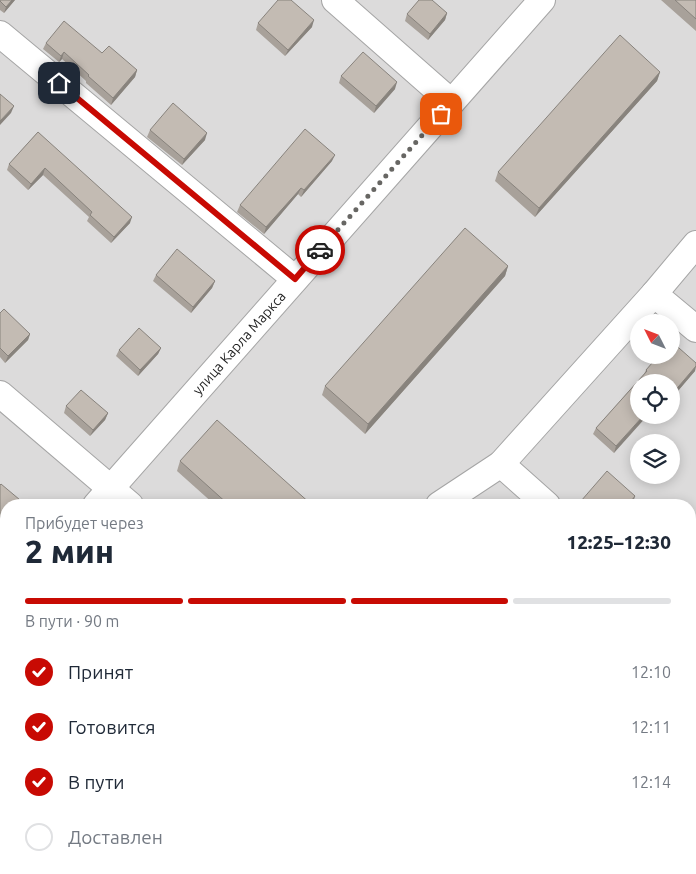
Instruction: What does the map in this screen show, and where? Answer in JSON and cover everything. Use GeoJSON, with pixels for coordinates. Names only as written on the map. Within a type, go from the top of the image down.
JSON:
{"type":"FeatureCollection","features":[{"type":"Feature","properties":{"kind":"street"},"geometry":{"type":"LineString","coordinates":[[335,0],[451,102]]}},
{"type":"Feature","properties":{"kind":"street","name":"улица Карла Маркса"},"geometry":{"type":"LineString","coordinates":[[103,497],[542,0]]}},
{"type":"Feature","properties":{"kind":"street"},"geometry":{"type":"LineString","coordinates":[[0,34],[295,279]]}},
{"type":"Feature","properties":{"kind":"street"},"geometry":{"type":"LineString","coordinates":[[448,499],[501,464],[654,294],[696,244]]}},
{"type":"Feature","properties":{"kind":"street"},"geometry":{"type":"LineString","coordinates":[[654,294],[696,329]]}},
{"type":"Feature","properties":{"kind":"street"},"geometry":{"type":"LineString","coordinates":[[0,394],[103,497]]}},
{"type":"Feature","properties":{"kind":"street"},"geometry":{"type":"LineString","coordinates":[[501,464],[541,499]]}},
{"type":"Feature","properties":{"kind":"shaded area"},"geometry":{"type":"Polygon","coordinates":[[[0,0],[696,0],[696,499],[0,499],[0,0]]]}},
{"type":"Feature","properties":{"kind":"building"},"geometry":{"type":"Polygon","coordinates":[[[0,0],[12,0],[6,7],[0,0]]]}},
{"type":"Feature","properties":{"kind":"building"},"geometry":{"type":"Polygon","coordinates":[[[278,0],[291,0],[314,20],[288,50],[258,23],[278,0]]]}},
{"type":"Feature","properties":{"kind":"building"},"geometry":{"type":"Polygon","coordinates":[[[419,0],[432,0],[447,13],[430,34],[407,14],[419,0]]]}},
{"type":"Feature","properties":{"kind":"building"},"geometry":{"type":"Polygon","coordinates":[[[675,0],[696,0],[696,19],[675,0]]]}},
{"type":"Feature","properties":{"kind":"building"},"geometry":{"type":"Polygon","coordinates":[[[64,21],[102,53],[109,46],[137,70],[113,98],[64,52],[61,56],[46,43],[64,21]]]}},
{"type":"Feature","properties":{"kind":"building"},"geometry":{"type":"Polygon","coordinates":[[[620,35],[660,72],[539,208],[498,172],[620,35]]]}},
{"type":"Feature","properties":{"kind":"building"},"geometry":{"type":"Polygon","coordinates":[[[363,52],[397,82],[376,106],[341,76],[363,52]]]}},
{"type":"Feature","properties":{"kind":"building"},"geometry":{"type":"Polygon","coordinates":[[[0,94],[14,106],[0,121],[0,94]]]}},
{"type":"Feature","properties":{"kind":"building"},"geometry":{"type":"Polygon","coordinates":[[[173,103],[207,133],[184,159],[150,130],[173,103]]]}},
{"type":"Feature","properties":{"kind":"building"},"geometry":{"type":"Polygon","coordinates":[[[305,129],[335,155],[304,190],[301,188],[266,227],[240,205],[305,129]]]}},
{"type":"Feature","properties":{"kind":"building"},"geometry":{"type":"Polygon","coordinates":[[[38,132],[132,217],[114,237],[90,215],[92,212],[45,168],[31,184],[9,164],[38,132]]]}},
{"type":"Feature","properties":{"kind":"building"},"geometry":{"type":"Polygon","coordinates":[[[465,228],[508,266],[368,424],[325,386],[465,228]]]}},
{"type":"Feature","properties":{"kind":"building"},"geometry":{"type":"Polygon","coordinates":[[[177,249],[215,281],[193,307],[156,275],[177,249]]]}},
{"type":"Feature","properties":{"kind":"building"},"geometry":{"type":"Polygon","coordinates":[[[4,309],[30,334],[8,356],[0,348],[0,313],[4,309]]]}},
{"type":"Feature","properties":{"kind":"building"},"geometry":{"type":"Polygon","coordinates":[[[139,328],[161,348],[140,370],[119,350],[139,328]]]}},
{"type":"Feature","properties":{"kind":"building"},"geometry":{"type":"Polygon","coordinates":[[[680,349],[696,363],[696,366],[680,385],[680,374],[644,374],[651,364],[680,364],[680,349]]]}},
{"type":"Feature","properties":{"kind":"building"},"geometry":{"type":"Polygon","coordinates":[[[81,390],[108,413],[93,430],[66,406],[81,390]]]}},
{"type":"Feature","properties":{"kind":"building"},"geometry":{"type":"Polygon","coordinates":[[[630,390],[630,424],[636,424],[616,446],[596,428],[630,390]]]}},
{"type":"Feature","properties":{"kind":"building"},"geometry":{"type":"Polygon","coordinates":[[[217,420],[305,499],[222,499],[180,461],[217,420]]]}},
{"type":"Feature","properties":{"kind":"building"},"geometry":{"type":"Polygon","coordinates":[[[607,471],[635,496],[633,499],[583,499],[607,471]]]}},
{"type":"Feature","properties":{"kind":"building"},"geometry":{"type":"Polygon","coordinates":[[[1,484],[19,499],[0,499],[1,484]]]}},
{"type":"Feature","properties":{"kind":"way so far"},"geometry":{"type":"LineString","coordinates":[[320,250],[441,114]]}},
{"type":"Feature","properties":{"kind":"route"},"geometry":{"type":"LineString","coordinates":[[59,83],[295,279],[320,250]]}}]}
